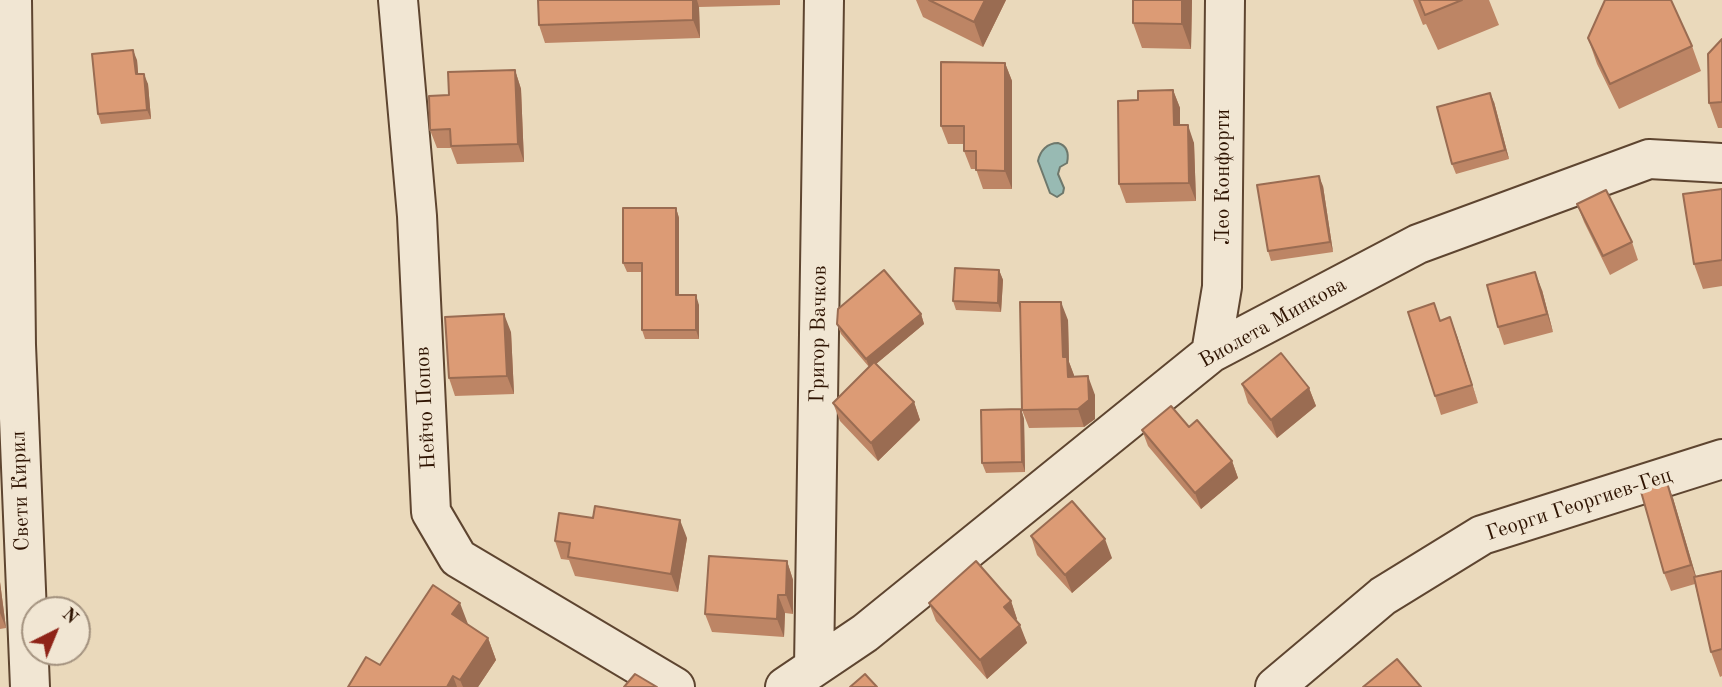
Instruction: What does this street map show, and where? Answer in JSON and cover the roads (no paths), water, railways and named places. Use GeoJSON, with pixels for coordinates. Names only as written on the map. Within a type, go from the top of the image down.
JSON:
{"type":"FeatureCollection","features":[{"type":"Feature","properties":{"kind":"street","name":"Свети Кирил"},"geometry":{"type":"LineString","coordinates":[[12,0],[16,345],[30,687]]}},
{"type":"Feature","properties":{"kind":"street","name":"Нейчо Попов"},"geometry":{"type":"LineString","coordinates":[[398,0],[417,216],[430,512],[458,558],[675,687]]}},
{"type":"Feature","properties":{"kind":"street","name":"Григор Вачков"},"geometry":{"type":"LineString","coordinates":[[800,677],[824,0]]}},
{"type":"Feature","properties":{"kind":"street","name":"Лео Конфорти"},"geometry":{"type":"LineString","coordinates":[[1211,353],[1223,287],[1225,0]]}},
{"type":"Feature","properties":{"kind":"street","name":"Виолета Минкова"},"geometry":{"type":"LineString","coordinates":[[800,677],[865,633],[1211,353],[1418,244],[1649,159],[1722,163]]}},
{"type":"Feature","properties":{"kind":"street","name":"Георги Георгиев-Гец"},"geometry":{"type":"LineString","coordinates":[[1275,687],[1383,596],[1482,534],[1722,459]]}},
{"type":"Feature","properties":{"kind":"water"},"geometry":{"type":"Polygon","coordinates":[[[1058,143],[1066,148],[1068,156],[1067,163],[1060,167],[1058,174],[1064,188],[1063,193],[1057,197],[1050,193],[1038,161],[1045,148],[1058,143]]]}}]}
